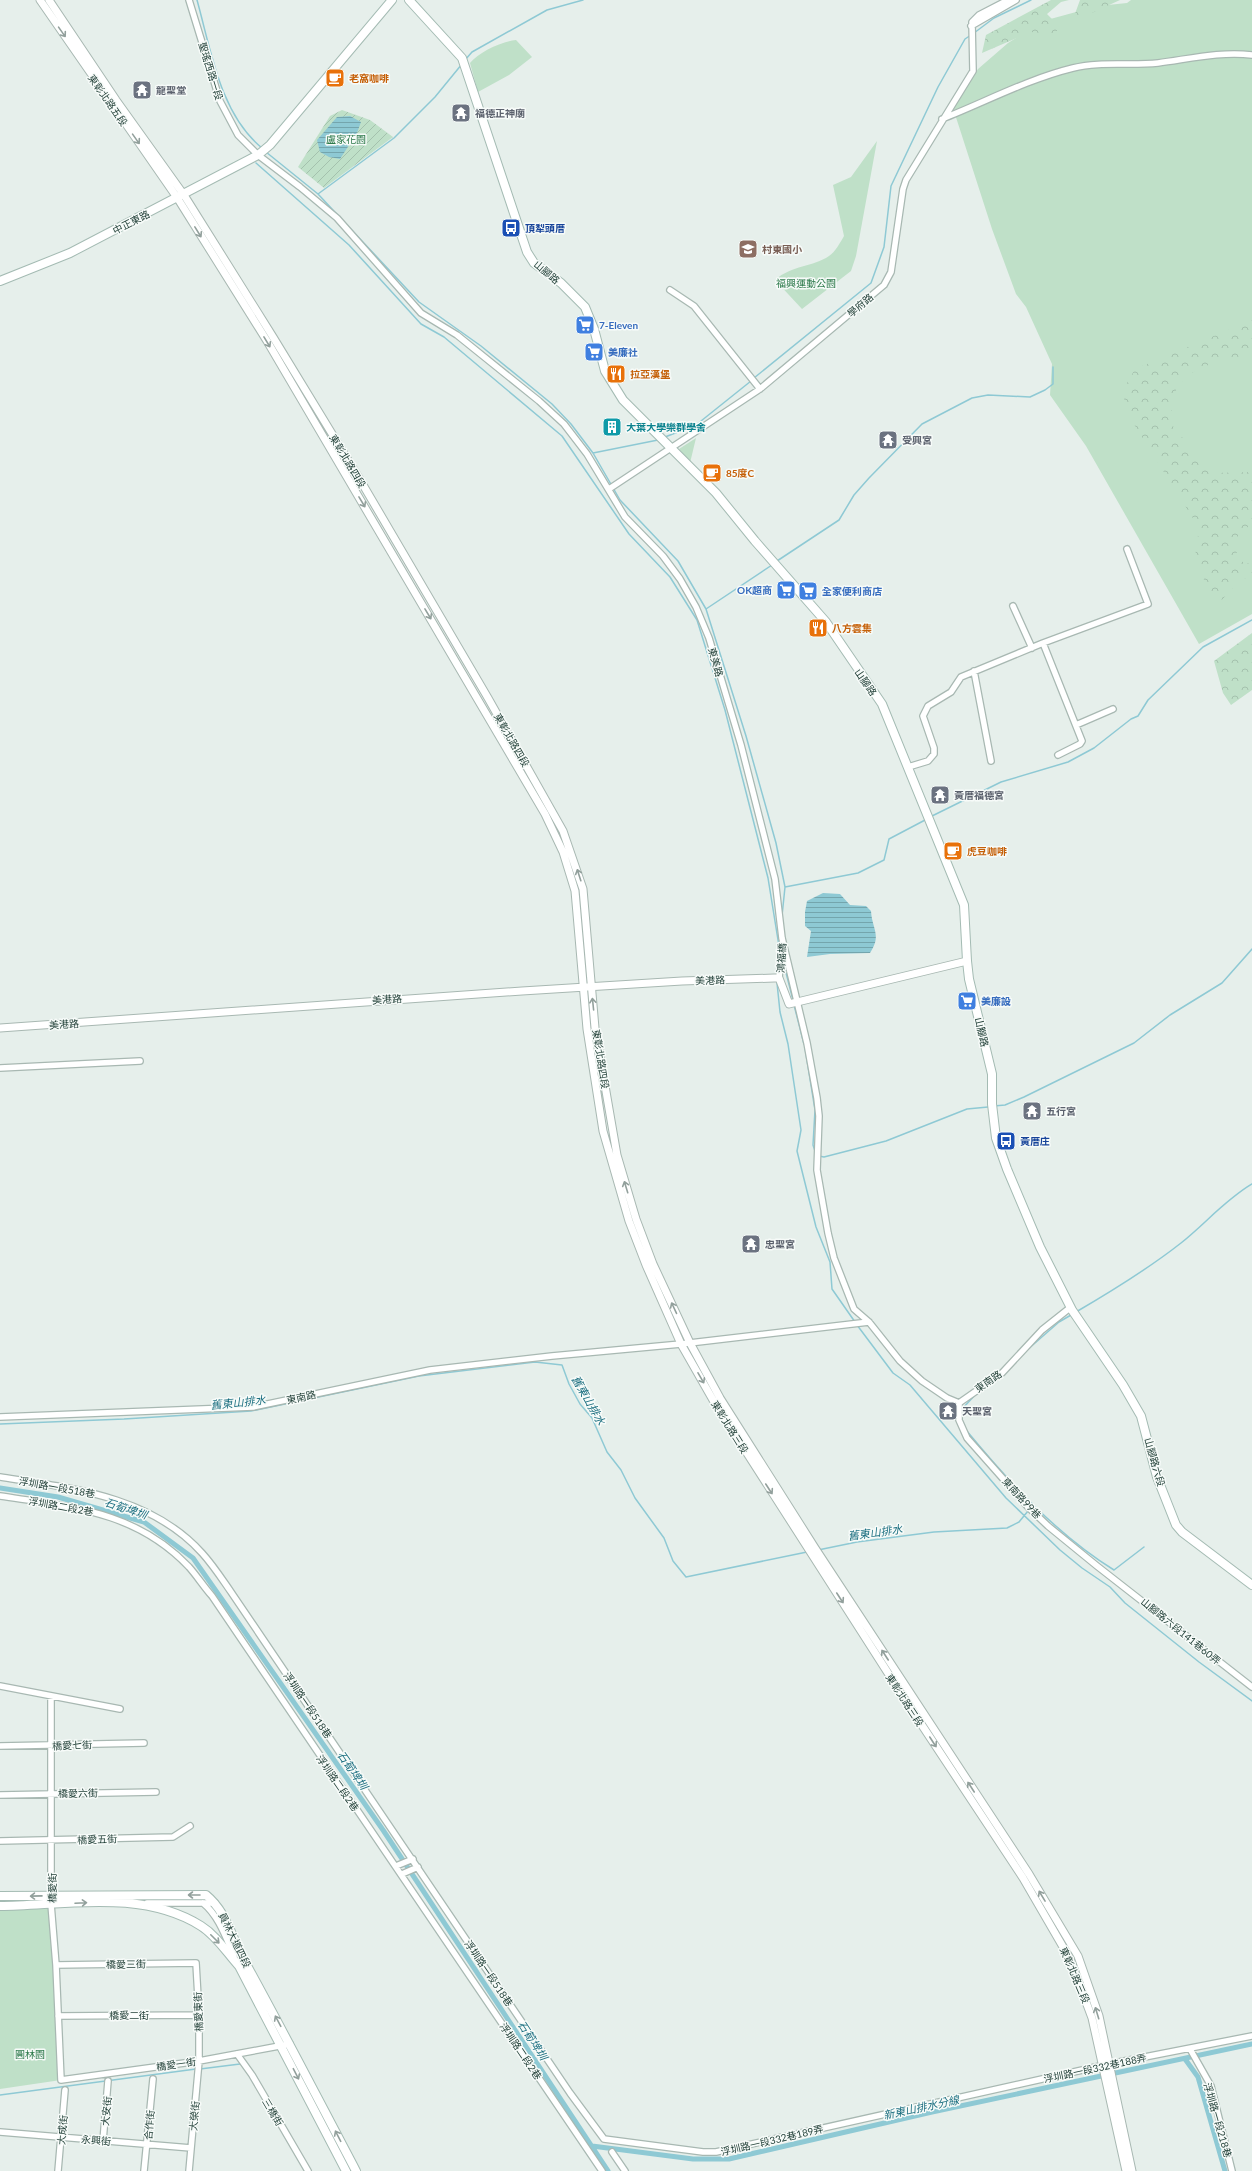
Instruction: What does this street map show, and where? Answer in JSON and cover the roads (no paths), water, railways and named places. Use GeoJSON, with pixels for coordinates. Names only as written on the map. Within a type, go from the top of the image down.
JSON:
{"type":"FeatureCollection","features":[{"type":"Feature","properties":{"kind":"main road","name":"中正東路"},"geometry":{"type":"LineString","coordinates":[[0,281],[70,253],[181,197],[258,155],[270,145],[392,0]]}},
{"type":"Feature","properties":{"kind":"main road","name":"山腳路"},"geometry":{"type":"LineString","coordinates":[[409,0],[463,61],[480,114],[507,187],[527,252],[534,263],[561,283],[585,307],[594,329],[609,379],[623,400],[716,493],[826,622],[882,704],[964,905],[967,962],[992,1074],[992,1107],[996,1138],[1007,1169],[1040,1247],[1071,1308]]}},
{"type":"Feature","properties":{"kind":"main road","name":"山腳路六段"},"geometry":{"type":"LineString","coordinates":[[1071,1308],[1123,1385],[1141,1416],[1157,1477],[1176,1525],[1182,1532],[1252,1586]]}},
{"type":"Feature","properties":{"kind":"main road","name":"員林大道四段"},"geometry":{"type":"LineString","coordinates":[[0,1896],[206,1895],[215,1903],[286,2045],[346,2171]]}},
{"type":"Feature","properties":{"kind":"main road","name":"員林大道四段"},"geometry":{"type":"LineString","coordinates":[[0,1906],[105,1902],[135,1903],[164,1909],[201,1926],[216,1939],[239,1966],[286,2045],[356,2171]]}},
{"type":"Feature","properties":{"kind":"street","name":"東彰北路五段"},"geometry":{"type":"LineString","coordinates":[[40,0],[181,197]]}},
{"type":"Feature","properties":{"kind":"street","name":"東彰北路五段"},"geometry":{"type":"LineString","coordinates":[[49,0],[181,197]]}},
{"type":"Feature","properties":{"kind":"street","name":"聖瑤西路一段"},"geometry":{"type":"LineString","coordinates":[[189,0],[220,101],[238,135],[258,155],[300,187],[336,218],[420,313],[457,335],[539,401],[564,424]]}},
{"type":"Feature","properties":{"kind":"street"},"geometry":{"type":"LineString","coordinates":[[971,26],[972,22],[979,16],[1008,0]]}},
{"type":"Feature","properties":{"kind":"street"},"geometry":{"type":"LineString","coordinates":[[971,26],[1016,0]]}},
{"type":"Feature","properties":{"kind":"street","name":"學府路"},"geometry":{"type":"LineString","coordinates":[[609,489],[669,446],[760,389],[884,285],[891,272],[903,189],[942,119],[973,71],[971,26]]}},
{"type":"Feature","properties":{"kind":"street"},"geometry":{"type":"LineString","coordinates":[[942,119],[1047,76],[1073,68],[1090,65],[1148,64],[1235,52],[1252,54]]}},
{"type":"Feature","properties":{"kind":"street","name":"東彰北路四段"},"geometry":{"type":"LineString","coordinates":[[181,197],[360,478],[563,831],[583,890],[595,1028],[621,1168],[636,1219],[653,1264],[690,1343]]}},
{"type":"Feature","properties":{"kind":"street","name":"東彰北路四段"},"geometry":{"type":"LineString","coordinates":[[181,197],[459,666],[545,814],[563,852],[575,891],[583,988],[603,1131],[615,1176],[646,1265],[681,1344]]}},
{"type":"Feature","properties":{"kind":"street"},"geometry":{"type":"LineString","coordinates":[[670,290],[694,306],[760,389]]}},
{"type":"Feature","properties":{"kind":"street","name":"東美路"},"geometry":{"type":"LineString","coordinates":[[564,424],[587,454],[626,517],[663,556],[680,579],[705,628],[741,745],[775,879],[782,938]]}},
{"type":"Feature","properties":{"kind":"street"},"geometry":{"type":"LineString","coordinates":[[908,767],[928,761],[934,754],[934,748],[923,721],[928,706],[951,692],[961,677],[1044,643],[1148,604],[1127,549]]}},
{"type":"Feature","properties":{"kind":"street"},"geometry":{"type":"LineString","coordinates":[[1013,606],[1032,648]]}},
{"type":"Feature","properties":{"kind":"street"},"geometry":{"type":"LineString","coordinates":[[1044,643],[1082,741],[1080,744],[1058,755]]}},
{"type":"Feature","properties":{"kind":"street"},"geometry":{"type":"LineString","coordinates":[[459,666],[466,662]]}},
{"type":"Feature","properties":{"kind":"street"},"geometry":{"type":"LineString","coordinates":[[974,671],[991,761]]}},
{"type":"Feature","properties":{"kind":"street"},"geometry":{"type":"LineString","coordinates":[[1076,725],[1113,708]]}},
{"type":"Feature","properties":{"kind":"street"},"geometry":{"type":"LineString","coordinates":[[782,938],[796,1004],[807,1043],[817,1098],[819,1116],[817,1155],[818,1177],[834,1258],[854,1309],[869,1322],[900,1361],[911,1371],[946,1398],[959,1403]]}},
{"type":"Feature","properties":{"kind":"street","name":"鴻福橋"},"geometry":{"type":"LineString","coordinates":[[777,978],[782,938]]}},
{"type":"Feature","properties":{"kind":"street"},"geometry":{"type":"LineString","coordinates":[[777,978],[789,1004],[796,1004],[967,962]]}},
{"type":"Feature","properties":{"kind":"street","name":"美港路"},"geometry":{"type":"LineString","coordinates":[[0,1028],[324,1004],[682,981],[777,978]]}},
{"type":"Feature","properties":{"kind":"street"},"geometry":{"type":"LineString","coordinates":[[0,1068],[140,1061]]}},
{"type":"Feature","properties":{"kind":"street","name":"東南路"},"geometry":{"type":"LineString","coordinates":[[959,1403],[1002,1373],[1042,1330],[1071,1308]]}},
{"type":"Feature","properties":{"kind":"street","name":"東南路"},"geometry":{"type":"LineString","coordinates":[[0,1417],[253,1407],[430,1370],[552,1356],[681,1344],[869,1322]]}},
{"type":"Feature","properties":{"kind":"street","name":"東彰北路三段"},"geometry":{"type":"LineString","coordinates":[[690,1343],[720,1398],[815,1548],[1029,1874],[1078,1956],[1099,2016],[1106,2065]]}},
{"type":"Feature","properties":{"kind":"street","name":"東彰北路三段"},"geometry":{"type":"LineString","coordinates":[[681,1344],[746,1452],[1047,1917],[1070,1959],[1092,2018],[1106,2065]]}},
{"type":"Feature","properties":{"kind":"street","name":"東南路99巷"},"geometry":{"type":"LineString","coordinates":[[959,1403],[959,1420],[967,1438],[1048,1526],[1111,1575]]}},
{"type":"Feature","properties":{"kind":"street","name":"浮圳路一段518巷"},"geometry":{"type":"LineString","coordinates":[[0,1477],[91,1492],[109,1497],[155,1517],[202,1552],[231,1592],[412,1858],[570,2093],[604,2139]]}},
{"type":"Feature","properties":{"kind":"street","name":"浮圳路二段2巷"},"geometry":{"type":"LineString","coordinates":[[0,1496],[94,1511],[131,1524],[174,1553],[190,1568],[212,1596],[402,1874],[602,2171]]}},
{"type":"Feature","properties":{"kind":"street","name":"山腳路六段141巷60弄"},"geometry":{"type":"LineString","coordinates":[[1111,1575],[1252,1687]]}},
{"type":"Feature","properties":{"kind":"street"},"geometry":{"type":"LineString","coordinates":[[0,1686],[51,1697],[120,1709]]}},
{"type":"Feature","properties":{"kind":"street","name":"橋愛街"},"geometry":{"type":"LineString","coordinates":[[51,1697],[51,1904],[56,1965],[61,2080]]}},
{"type":"Feature","properties":{"kind":"street","name":"橋愛七街"},"geometry":{"type":"LineString","coordinates":[[0,1746],[144,1743]]}},
{"type":"Feature","properties":{"kind":"street","name":"橋愛六街"},"geometry":{"type":"LineString","coordinates":[[0,1795],[156,1792]]}},
{"type":"Feature","properties":{"kind":"street","name":"橋愛五街"},"geometry":{"type":"LineString","coordinates":[[0,1841],[52,1841],[173,1837],[190,1826]]}},
{"type":"Feature","properties":{"kind":"street"},"geometry":{"type":"LineString","coordinates":[[396,1866],[412,1858]]}},
{"type":"Feature","properties":{"kind":"street"},"geometry":{"type":"LineString","coordinates":[[402,1874],[418,1867]]}},
{"type":"Feature","properties":{"kind":"street"},"geometry":{"type":"LineString","coordinates":[[135,1903],[215,1903]]}},
{"type":"Feature","properties":{"kind":"street"},"geometry":{"type":"LineString","coordinates":[[204,1903],[217,1920],[239,1966]]}},
{"type":"Feature","properties":{"kind":"street","name":"橋愛三街"},"geometry":{"type":"LineString","coordinates":[[56,1965],[196,1963]]}},
{"type":"Feature","properties":{"kind":"street","name":"橋愛東街"},"geometry":{"type":"LineString","coordinates":[[196,1963],[199,2015],[199,2062]]}},
{"type":"Feature","properties":{"kind":"street","name":"橋愛二街"},"geometry":{"type":"LineString","coordinates":[[58,2016],[199,2015]]}},
{"type":"Feature","properties":{"kind":"street","name":"浮圳路一段332巷188弄"},"geometry":{"type":"LineString","coordinates":[[939,2102],[1106,2065],[1252,2036]]}},
{"type":"Feature","properties":{"kind":"street","name":"橋愛一街"},"geometry":{"type":"LineString","coordinates":[[61,2080],[199,2062],[286,2045]]}},
{"type":"Feature","properties":{"kind":"street","name":"浮圳路一段218巷"},"geometry":{"type":"LineString","coordinates":[[1190,2049],[1211,2086],[1232,2171]]}},
{"type":"Feature","properties":{"kind":"street","name":"三橋街"},"geometry":{"type":"LineString","coordinates":[[237,2054],[252,2075],[308,2171]]}},
{"type":"Feature","properties":{"kind":"street","name":"大榮街"},"geometry":{"type":"LineString","coordinates":[[189,2171],[199,2062]]}},
{"type":"Feature","properties":{"kind":"street"},"geometry":{"type":"LineString","coordinates":[[1106,2065],[1132,2171]]}},
{"type":"Feature","properties":{"kind":"street","name":"合作街"},"geometry":{"type":"LineString","coordinates":[[144,2171],[153,2079]]}},
{"type":"Feature","properties":{"kind":"street"},"geometry":{"type":"LineString","coordinates":[[1110,2080],[1126,2171]]}},
{"type":"Feature","properties":{"kind":"street","name":"大安街"},"geometry":{"type":"LineString","coordinates":[[103,2140],[108,2081]]}},
{"type":"Feature","properties":{"kind":"street","name":"大成街"},"geometry":{"type":"LineString","coordinates":[[58,2171],[65,2090]]}},
{"type":"Feature","properties":{"kind":"street","name":"浮圳路一段332巷189弄"},"geometry":{"type":"LineString","coordinates":[[604,2139],[703,2152],[716,2152],[939,2102]]}},
{"type":"Feature","properties":{"kind":"street","name":"永興街"},"geometry":{"type":"LineString","coordinates":[[0,2132],[191,2148]]}},
{"type":"Feature","properties":{"kind":"street"},"geometry":{"type":"LineString","coordinates":[[612,2152],[625,2171]]}},
{"type":"Feature","properties":{"kind":"water"},"geometry":{"type":"Polygon","coordinates":[[[350,116],[361,122],[357,133],[340,159],[329,157],[320,152],[317,140],[337,117],[350,116]]]}},
{"type":"Feature","properties":{"kind":"water"},"geometry":{"type":"Polygon","coordinates":[[[823,893],[840,894],[850,905],[866,906],[871,911],[876,937],[874,947],[870,953],[830,954],[807,957],[811,931],[805,926],[807,901],[823,893]]]}},
{"type":"Feature","properties":{"kind":"waterway"},"geometry":{"type":"LineString","coordinates":[[197,0],[219,80],[227,99],[236,118],[248,134],[262,148]]}},
{"type":"Feature","properties":{"kind":"waterway"},"geometry":{"type":"LineString","coordinates":[[465,60],[472,52],[547,10],[583,0]]}},
{"type":"Feature","properties":{"kind":"waterway"},"geometry":{"type":"LineString","coordinates":[[974,33],[994,18],[1031,0]]}},
{"type":"Feature","properties":{"kind":"waterway"},"geometry":{"type":"LineString","coordinates":[[754,378],[871,283],[884,247],[891,186],[938,87],[965,39],[971,35]]}},
{"type":"Feature","properties":{"kind":"waterway"},"geometry":{"type":"LineString","coordinates":[[318,194],[394,138],[435,97],[462,64]]}},
{"type":"Feature","properties":{"kind":"waterway"},"geometry":{"type":"LineString","coordinates":[[266,152],[318,194],[419,302],[481,346],[552,404],[571,424],[593,453],[620,500],[678,561],[706,609],[746,736],[776,843],[785,887],[782,916]]}},
{"type":"Feature","properties":{"kind":"waterway"},"geometry":{"type":"LineString","coordinates":[[256,163],[349,245],[421,324],[444,337],[562,436],[629,534],[670,577],[697,620],[725,710],[768,878],[779,946],[777,973]]}},
{"type":"Feature","properties":{"kind":"waterway"},"geometry":{"type":"LineString","coordinates":[[777,561],[839,520],[854,495],[922,424],[972,398],[988,395],[1030,397],[1045,390],[1053,384],[1053,367]]}},
{"type":"Feature","properties":{"kind":"waterway"},"geometry":{"type":"LineString","coordinates":[[665,437],[696,425],[751,381]]}},
{"type":"Feature","properties":{"kind":"waterway"},"geometry":{"type":"LineString","coordinates":[[593,453],[658,440]]}},
{"type":"Feature","properties":{"kind":"waterway"},"geometry":{"type":"LineString","coordinates":[[706,609],[772,565]]}},
{"type":"Feature","properties":{"kind":"waterway"},"geometry":{"type":"LineString","coordinates":[[932,816],[1001,782],[1068,762],[1094,748],[1131,719],[1138,716],[1148,700],[1203,647],[1252,620]]}},
{"type":"Feature","properties":{"kind":"waterway"},"geometry":{"type":"LineString","coordinates":[[785,887],[858,873],[884,860],[889,839],[927,819]]}},
{"type":"Feature","properties":{"kind":"waterway"},"geometry":{"type":"LineString","coordinates":[[994,1106],[1005,1105],[1024,1097],[1134,1043],[1170,1015],[1222,983],[1252,949]]}},
{"type":"Feature","properties":{"kind":"waterway"},"geometry":{"type":"LineString","coordinates":[[783,961],[793,1000]]}},
{"type":"Feature","properties":{"kind":"waterway"},"geometry":{"type":"LineString","coordinates":[[777,983],[780,1012],[788,1044],[801,1130],[797,1151],[816,1227],[830,1262],[832,1289],[855,1322]]}},
{"type":"Feature","properties":{"kind":"waterway"},"geometry":{"type":"LineString","coordinates":[[794,1005],[804,1044]]}},
{"type":"Feature","properties":{"kind":"waterway"},"geometry":{"type":"LineString","coordinates":[[805,1048],[815,1110],[813,1145],[815,1151]]}},
{"type":"Feature","properties":{"kind":"waterway"},"geometry":{"type":"LineString","coordinates":[[819,1156],[824,1157],[886,1141],[967,1109],[988,1107]]}},
{"type":"Feature","properties":{"kind":"waterway"},"geometry":{"type":"LineString","coordinates":[[1076,1312],[1156,1262],[1190,1236],[1233,1197],[1252,1184]]}},
{"type":"Feature","properties":{"kind":"waterway"},"geometry":{"type":"LineString","coordinates":[[1027,1350],[1059,1322],[1071,1315]]}},
{"type":"Feature","properties":{"kind":"waterway"},"geometry":{"type":"LineString","coordinates":[[857,1325],[893,1373],[910,1385],[1006,1498],[1060,1550],[1082,1568],[1110,1587],[1125,1603],[1199,1662],[1252,1701]]}},
{"type":"Feature","properties":{"kind":"waterway","name":"舊東山排水"},"geometry":{"type":"LineString","coordinates":[[0,1424],[124,1419],[251,1411],[419,1376],[535,1362],[562,1365],[569,1384],[580,1404],[592,1418],[607,1452],[621,1470],[635,1498],[664,1538],[673,1561],[686,1577],[807,1552]]}},
{"type":"Feature","properties":{"kind":"waterway"},"geometry":{"type":"LineString","coordinates":[[962,1421],[962,1409],[976,1394]]}},
{"type":"Feature","properties":{"kind":"waterway"},"geometry":{"type":"LineString","coordinates":[[966,1430],[1016,1488],[1053,1524],[1093,1556],[1114,1570],[1144,1547]]}},
{"type":"Feature","properties":{"kind":"waterway","name":"石筍埤圳"},"geometry":{"type":"LineString","coordinates":[[0,1488],[58,1497],[144,1522],[193,1558],[383,1830],[608,2171]]}},
{"type":"Feature","properties":{"kind":"waterway","name":"舊東山排水"},"geometry":{"type":"LineString","coordinates":[[818,1550],[857,1542],[934,1532],[1007,1528],[1019,1522],[1028,1511]]}},
{"type":"Feature","properties":{"kind":"waterway","name":"新東山排水分線"},"geometry":{"type":"LineString","coordinates":[[592,2146],[693,2159],[729,2159],[932,2112],[1252,2044]]}},
{"type":"Feature","properties":{"kind":"waterway"},"geometry":{"type":"LineString","coordinates":[[1185,2059],[1198,2077],[1225,2171]]}},
{"type":"Feature","properties":{"kind":"waterway"},"geometry":{"type":"LineString","coordinates":[[200,2069],[240,2064]]}},
{"type":"Feature","properties":{"kind":"waterway"},"geometry":{"type":"LineString","coordinates":[[0,2095],[196,2069]]}},
{"type":"Feature","properties":{"kind":"place","name":"老窩咖啡"},"geometry":{"type":"Point","coordinates":[335,78]}},
{"type":"Feature","properties":{"kind":"place","name":"龍聖堂"},"geometry":{"type":"Point","coordinates":[142,90]}},
{"type":"Feature","properties":{"kind":"place","name":"福德正神廟"},"geometry":{"type":"Point","coordinates":[461,113]}},
{"type":"Feature","properties":{"kind":"place","name":"頂犁頭厝"},"geometry":{"type":"Point","coordinates":[511,228]}},
{"type":"Feature","properties":{"kind":"place","name":"村東國小"},"geometry":{"type":"Point","coordinates":[748,249]}},
{"type":"Feature","properties":{"kind":"place","name":"7-Eleven"},"geometry":{"type":"Point","coordinates":[585,325]}},
{"type":"Feature","properties":{"kind":"place","name":"美廉社"},"geometry":{"type":"Point","coordinates":[594,352]}},
{"type":"Feature","properties":{"kind":"place","name":"拉亞漢堡"},"geometry":{"type":"Point","coordinates":[616,374]}},
{"type":"Feature","properties":{"kind":"place","name":"大葉大學樂群學舍"},"geometry":{"type":"Point","coordinates":[612,427]}},
{"type":"Feature","properties":{"kind":"place","name":"受興宮"},"geometry":{"type":"Point","coordinates":[888,440]}},
{"type":"Feature","properties":{"kind":"place","name":"85度C"},"geometry":{"type":"Point","coordinates":[712,473]}},
{"type":"Feature","properties":{"kind":"place","name":"OK超商"},"geometry":{"type":"Point","coordinates":[786,590]}},
{"type":"Feature","properties":{"kind":"place","name":"全家便利商店"},"geometry":{"type":"Point","coordinates":[808,591]}},
{"type":"Feature","properties":{"kind":"place","name":"八方雲集"},"geometry":{"type":"Point","coordinates":[818,628]}},
{"type":"Feature","properties":{"kind":"place","name":"黃厝福德宮"},"geometry":{"type":"Point","coordinates":[940,795]}},
{"type":"Feature","properties":{"kind":"place","name":"虎豆咖啡"},"geometry":{"type":"Point","coordinates":[953,851]}},
{"type":"Feature","properties":{"kind":"place","name":"美廉設"},"geometry":{"type":"Point","coordinates":[967,1001]}},
{"type":"Feature","properties":{"kind":"place","name":"五行宮"},"geometry":{"type":"Point","coordinates":[1032,1111]}},
{"type":"Feature","properties":{"kind":"place","name":"黃厝庄"},"geometry":{"type":"Point","coordinates":[1006,1141]}},
{"type":"Feature","properties":{"kind":"place","name":"忠聖宮"},"geometry":{"type":"Point","coordinates":[751,1244]}},
{"type":"Feature","properties":{"kind":"place","name":"天聖宮"},"geometry":{"type":"Point","coordinates":[948,1411]}},
{"type":"Feature","properties":{"kind":"park label","name":"盧家花園"},"geometry":{"type":"Point","coordinates":[346,139]}},
{"type":"Feature","properties":{"kind":"park label","name":"福興運動公園"},"geometry":{"type":"Point","coordinates":[806,283]}},
{"type":"Feature","properties":{"kind":"park label","name":"圓林園"},"geometry":{"type":"Point","coordinates":[30,2054]}}]}
